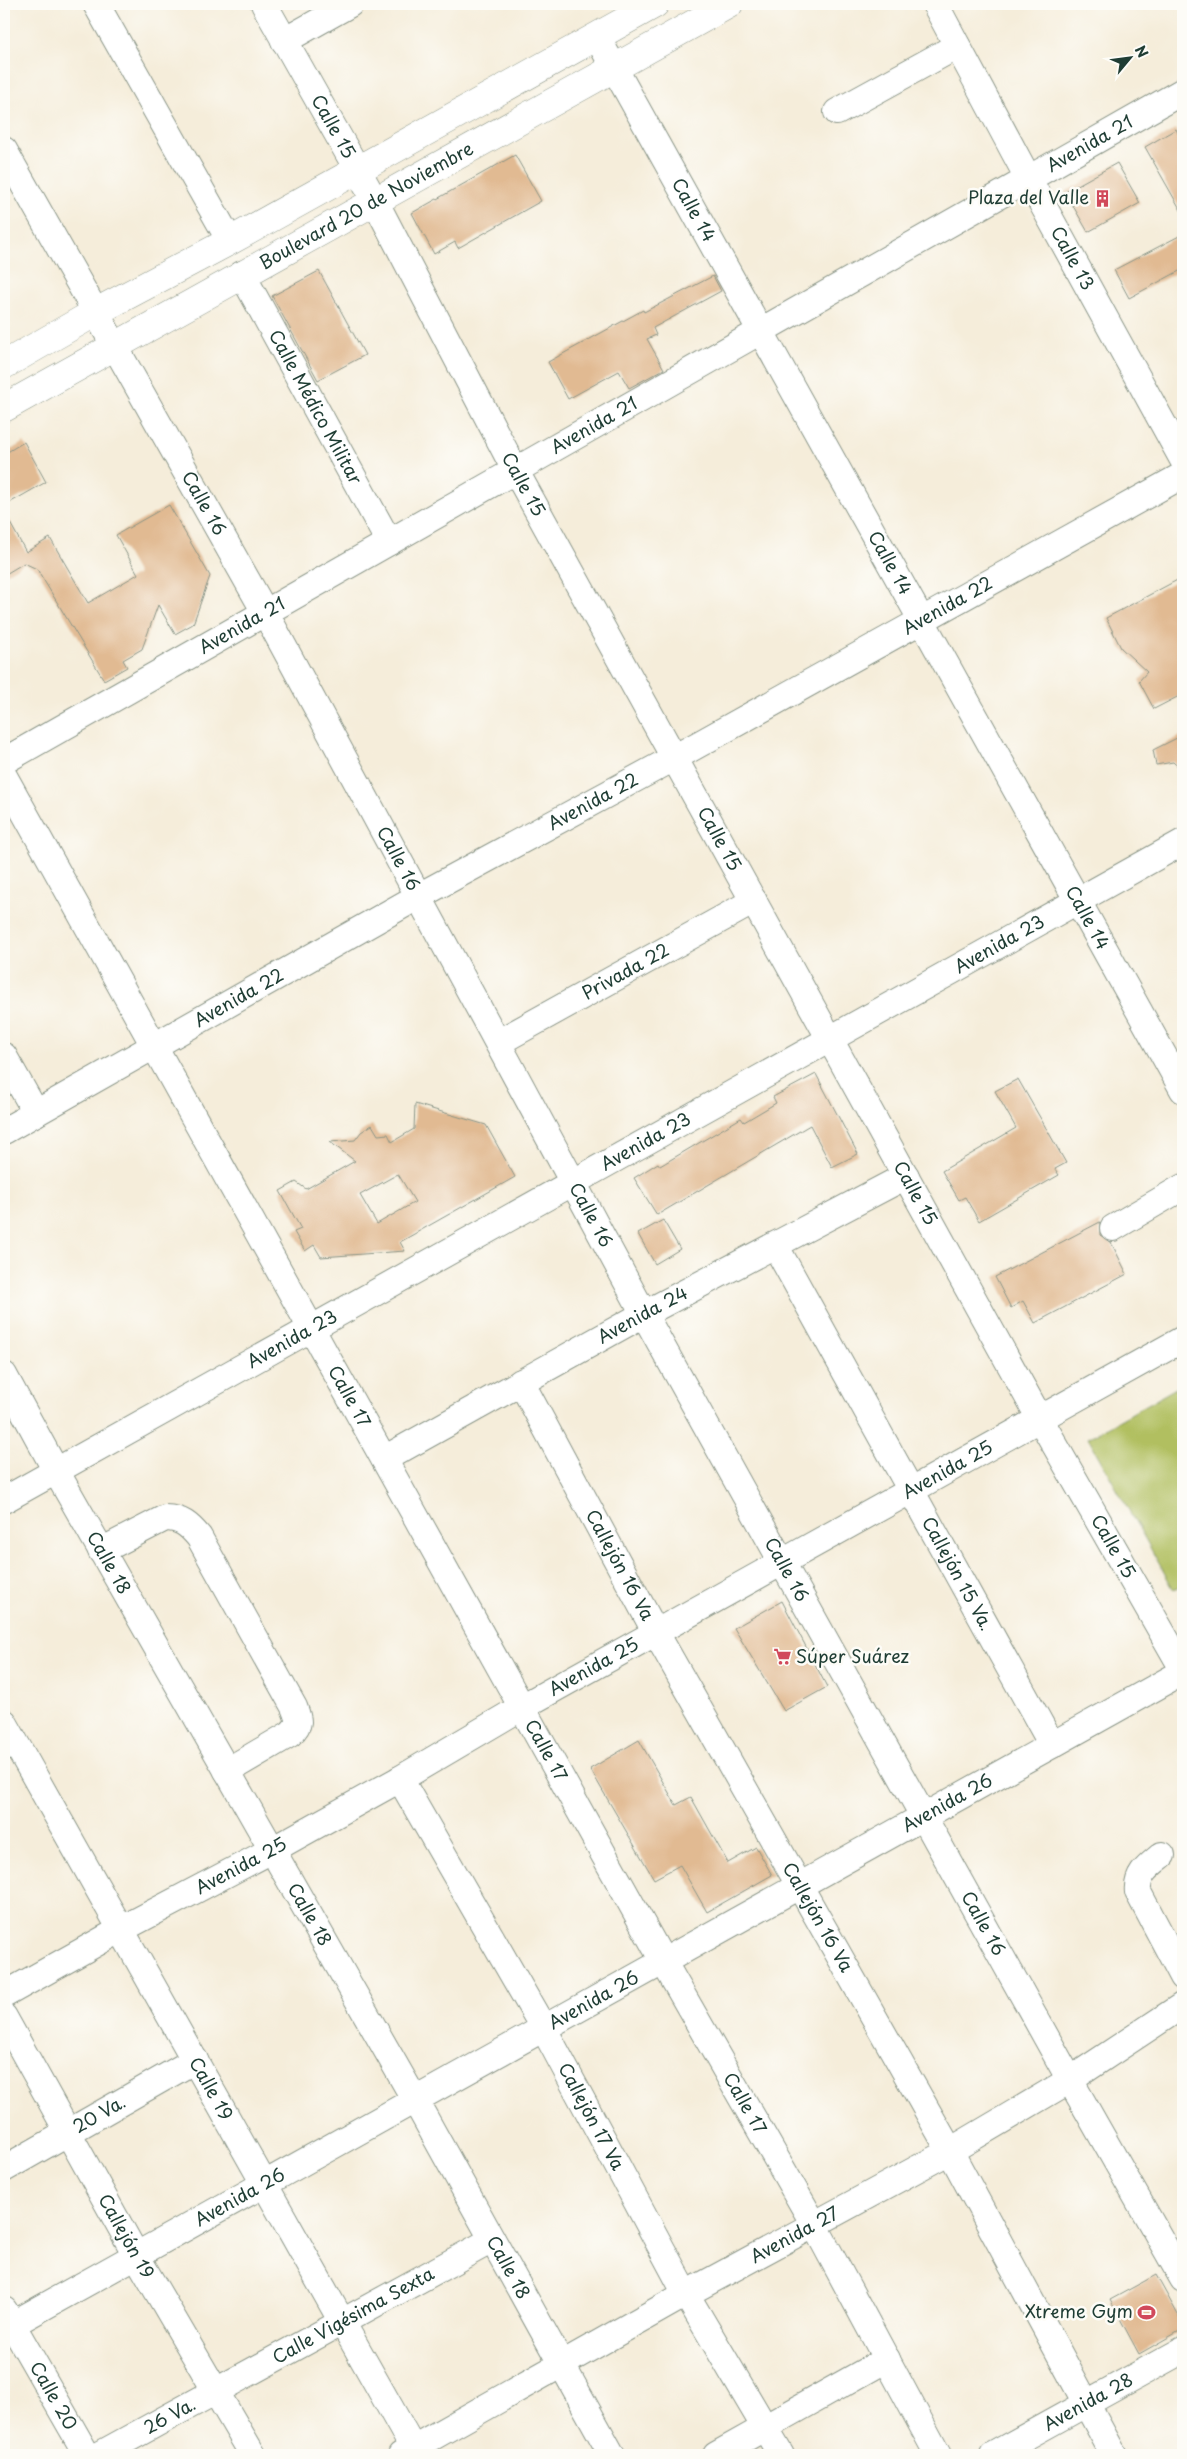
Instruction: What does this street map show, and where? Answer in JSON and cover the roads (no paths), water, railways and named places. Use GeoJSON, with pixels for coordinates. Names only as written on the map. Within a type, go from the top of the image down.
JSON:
{"type":"FeatureCollection","features":[{"type":"Feature","properties":{"kind":"main road","name":"Boulevard 20 de Noviembre"},"geometry":{"type":"LineString","coordinates":[[4,365],[96,312],[230,241],[655,4]]}},
{"type":"Feature","properties":{"kind":"main road","name":"Boulevard 20 de Noviembre"},"geometry":{"type":"LineString","coordinates":[[4,408],[729,4]]}},
{"type":"Feature","properties":{"kind":"street"},"geometry":{"type":"LineString","coordinates":[[96,4],[230,241]]}},
{"type":"Feature","properties":{"kind":"street","name":"Calle 15"},"geometry":{"type":"LineString","coordinates":[[264,4],[375,201],[515,470],[1040,1419],[1183,1671]]}},
{"type":"Feature","properties":{"kind":"street"},"geometry":{"type":"LineString","coordinates":[[284,41],[350,4]]}},
{"type":"Feature","properties":{"kind":"street","name":"Calle 13"},"geometry":{"type":"LineString","coordinates":[[935,4],[1183,460]]}},
{"type":"Feature","properties":{"kind":"street","name":"Calle 14"},"geometry":{"type":"LineString","coordinates":[[596,37],[1183,1090]]}},
{"type":"Feature","properties":{"kind":"street"},"geometry":{"type":"LineString","coordinates":[[837,112],[957,46]]}},
{"type":"Feature","properties":{"kind":"street","name":"Avenida 21"},"geometry":{"type":"LineString","coordinates":[[4,761],[1183,90]]}},
{"type":"Feature","properties":{"kind":"street","name":"Calle 16"},"geometry":{"type":"LineString","coordinates":[[4,150],[265,612],[499,1042],[644,1314],[925,1816],[1070,2080],[1183,2278]]}},
{"type":"Feature","properties":{"kind":"street","name":"Calle Médico Militar"},"geometry":{"type":"LineString","coordinates":[[242,274],[389,542]]}},
{"type":"Feature","properties":{"kind":"street","name":"Avenida 22"},"geometry":{"type":"LineString","coordinates":[[4,1132],[419,896],[674,758],[1183,475]]}},
{"type":"Feature","properties":{"kind":"street","name":"Calle 17"},"geometry":{"type":"LineString","coordinates":[[4,776],[663,1962],[815,2226],[938,2455]]}},
{"type":"Feature","properties":{"kind":"street","name":"Avenida 23"},"geometry":{"type":"LineString","coordinates":[[4,1500],[1183,842]]}},
{"type":"Feature","properties":{"kind":"street","name":"Privada 22"},"geometry":{"type":"LineString","coordinates":[[499,1042],[754,901]]}},
{"type":"Feature","properties":{"kind":"street"},"geometry":{"type":"LineString","coordinates":[[4,1056],[36,1113]]}},
{"type":"Feature","properties":{"kind":"street","name":"Avenida 24"},"geometry":{"type":"LineString","coordinates":[[384,1458],[644,1314],[906,1176]]}},
{"type":"Feature","properties":{"kind":"street"},"geometry":{"type":"LineString","coordinates":[[1113,1228],[1183,1187]]}},
{"type":"Feature","properties":{"kind":"street","name":"Callejón 15 Va."},"geometry":{"type":"LineString","coordinates":[[775,1245],[1052,1745]]}},
{"type":"Feature","properties":{"kind":"street","name":"Avenida 25"},"geometry":{"type":"LineString","coordinates":[[4,1995],[120,1930],[272,1850],[400,1779],[522,1707],[1183,1339]]}},
{"type":"Feature","properties":{"kind":"street","name":"Calle 18"},"geometry":{"type":"LineString","coordinates":[[4,1375],[101,1551],[415,2100],[612,2455]]}},
{"type":"Feature","properties":{"kind":"street","name":"Callejón 16 Va"},"geometry":{"type":"LineString","coordinates":[[521,1382],[656,1633],[950,2151],[1114,2455]]}},
{"type":"Feature","properties":{"kind":"street"},"geometry":{"type":"LineString","coordinates":[[101,1551],[165,1518],[174,1518],[186,1523],[199,1537],[294,1707],[299,1720],[298,1726],[290,1734],[227,1771]]}},
{"type":"Feature","properties":{"kind":"street","name":"Avenida 26"},"geometry":{"type":"LineString","coordinates":[[7,2320],[136,2255],[799,1887],[1183,1671]]}},
{"type":"Feature","properties":{"kind":"street","name":"Calle 19"},"geometry":{"type":"LineString","coordinates":[[4,1722],[342,2321],[411,2453]]}},
{"type":"Feature","properties":{"kind":"street","name":"Callejón 17 Va"},"geometry":{"type":"LineString","coordinates":[[400,1779],[544,2029],[686,2294],[781,2455]]}},
{"type":"Feature","properties":{"kind":"street"},"geometry":{"type":"LineString","coordinates":[[1162,1855],[1141,1873],[1137,1883],[1138,1892],[1183,1977]]}},
{"type":"Feature","properties":{"kind":"street","name":"Avenida 27"},"geometry":{"type":"LineString","coordinates":[[411,2453],[686,2294],[815,2226],[950,2151],[1070,2080],[1183,2005]]}},
{"type":"Feature","properties":{"kind":"street","name":"Callejón 19"},"geometry":{"type":"LineString","coordinates":[[4,2017],[136,2255],[253,2455]]}},
{"type":"Feature","properties":{"kind":"street","name":"20 Va."},"geometry":{"type":"LineString","coordinates":[[4,2169],[194,2060]]}},
{"type":"Feature","properties":{"kind":"street","name":"Calle Vigésima Sexta"},"geometry":{"type":"LineString","coordinates":[[215,2390],[492,2240]]}},
{"type":"Feature","properties":{"kind":"street","name":"Calle 20"},"geometry":{"type":"LineString","coordinates":[[7,2320],[88,2455]]}},
{"type":"Feature","properties":{"kind":"street","name":"Avenida 28"},"geometry":{"type":"LineString","coordinates":[[993,2455],[1183,2350]]}},
{"type":"Feature","properties":{"kind":"street"},"geometry":{"type":"LineString","coordinates":[[716,2455],[887,2359]]}},
{"type":"Feature","properties":{"kind":"street","name":"26 Va."},"geometry":{"type":"LineString","coordinates":[[99,2455],[215,2390]]}},
{"type":"Feature","properties":{"kind":"place","name":"Plaza del Valle"},"geometry":{"type":"Point","coordinates":[1103,198]}},
{"type":"Feature","properties":{"kind":"place","name":"Súper Suárez"},"geometry":{"type":"Point","coordinates":[782,1657]}},
{"type":"Feature","properties":{"kind":"place","name":"Xtreme Gym"},"geometry":{"type":"Point","coordinates":[1147,2312]}}]}
